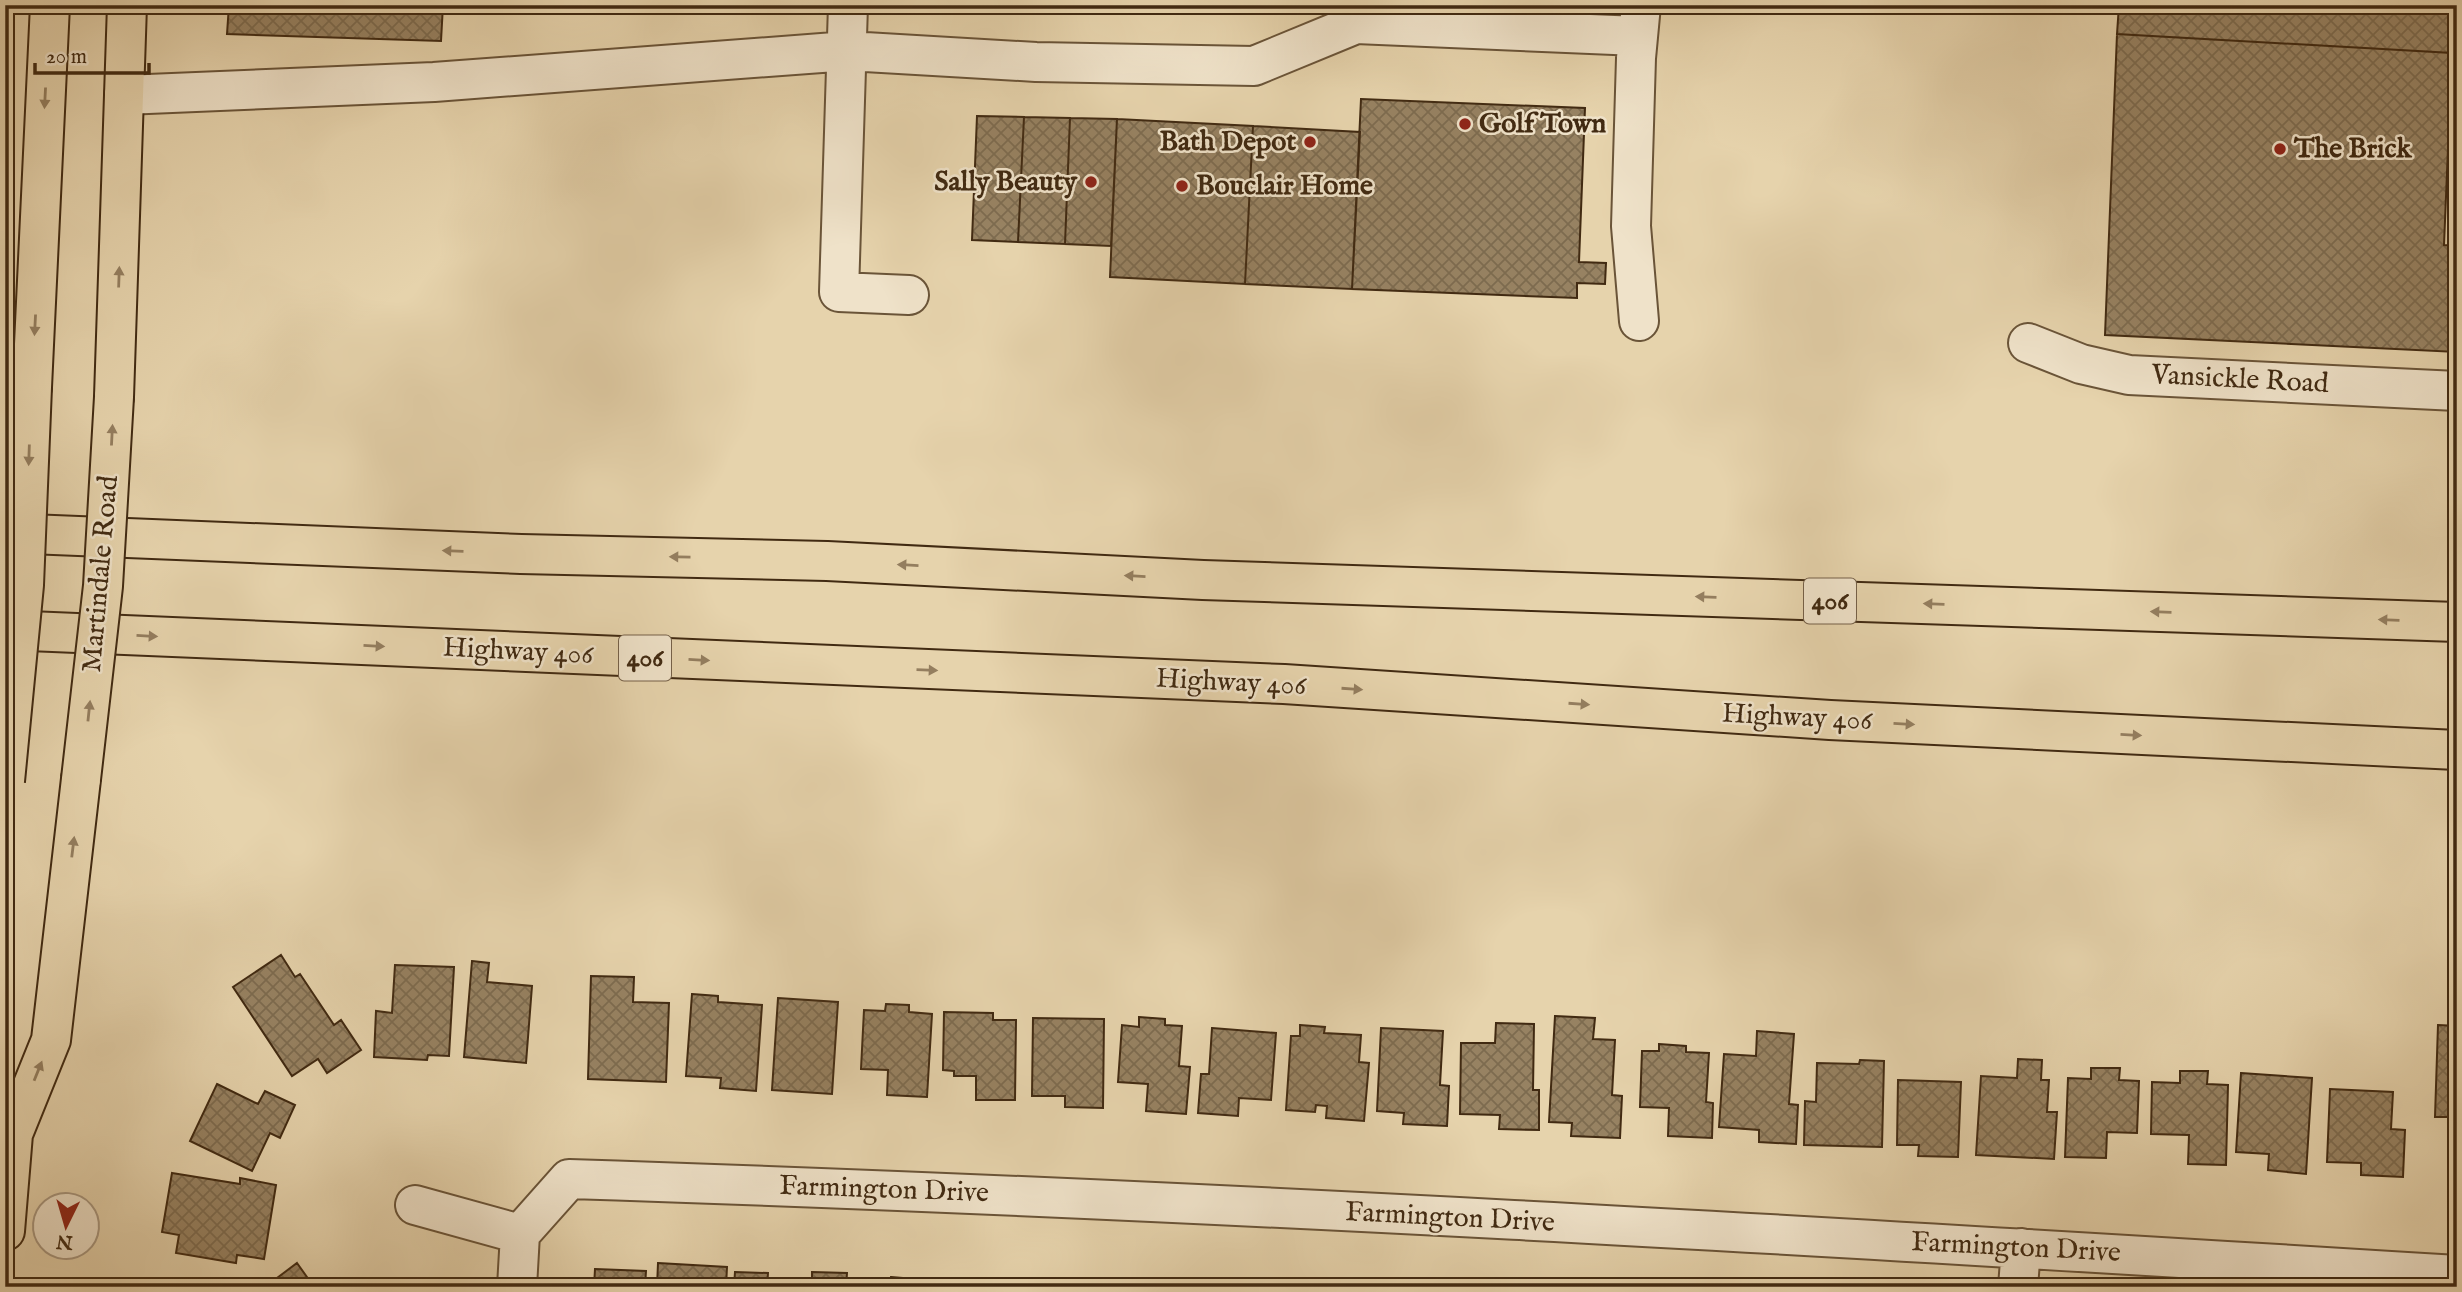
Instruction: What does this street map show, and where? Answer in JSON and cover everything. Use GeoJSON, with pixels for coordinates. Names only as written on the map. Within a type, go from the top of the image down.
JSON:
{"type":"FeatureCollection","features":[{"type":"Feature","properties":{"kind":"main road"},"geometry":{"type":"LineString","coordinates":[[5,781],[24,585],[50,5]]}},
{"type":"Feature","properties":{"kind":"main road","name":"Martindale Road"},"geometry":{"type":"LineString","coordinates":[[5,1231],[9,1116],[51,1040],[103,586],[114,397],[127,5]]}},
{"type":"Feature","properties":{"kind":"main road","name":"406"},"geometry":{"type":"LineString","coordinates":[[5,533],[521,554],[827,561],[1203,580],[2457,622]]}},
{"type":"Feature","properties":{"kind":"main road","name":"Highway 406"},"geometry":{"type":"LineString","coordinates":[[5,630],[1284,684],[1830,720],[2457,750]]}},
{"type":"Feature","properties":{"kind":"street"},"geometry":{"type":"LineString","coordinates":[[848,5],[839,292],[909,295]]}},
{"type":"Feature","properties":{"kind":"street"},"geometry":{"type":"LineString","coordinates":[[124,95],[435,82],[848,51],[1036,62],[1254,66],[1356,24],[1640,21],[1631,226],[1639,321]]}},
{"type":"Feature","properties":{"kind":"street","name":"Vansickle Road"},"geometry":{"type":"LineString","coordinates":[[2028,343],[2081,364],[2129,375],[2457,391]]}},
{"type":"Feature","properties":{"kind":"street","name":"Farmington Drive"},"geometry":{"type":"LineString","coordinates":[[520,1234],[569,1179],[916,1190],[2021,1248],[2457,1275]]}},
{"type":"Feature","properties":{"kind":"street"},"geometry":{"type":"LineString","coordinates":[[415,1205],[520,1234],[517,1287]]}},
{"type":"Feature","properties":{"kind":"street"},"geometry":{"type":"LineString","coordinates":[[2018,1287],[2021,1248]]}},
{"type":"Feature","properties":{"kind":"building"},"geometry":{"type":"Polygon","coordinates":[[[229,5],[443,5],[441,41],[227,34],[229,5]]]}},
{"type":"Feature","properties":{"kind":"building"},"geometry":{"type":"Polygon","coordinates":[[[723,5],[792,5],[792,9],[723,5]]]}},
{"type":"Feature","properties":{"kind":"building"},"geometry":{"type":"Polygon","coordinates":[[[2119,5],[2456,5],[2452,53],[2117,34],[2119,5]]]}},
{"type":"Feature","properties":{"kind":"building","name":"The Brick"},"geometry":{"type":"Polygon","coordinates":[[[2117,34],[2452,53],[2444,245],[2457,246],[2457,352],[2105,335],[2117,34]]]}},
{"type":"Feature","properties":{"kind":"building"},"geometry":{"type":"Polygon","coordinates":[[[1361,99],[1585,108],[1579,262],[1606,263],[1605,284],[1577,283],[1577,298],[1352,289],[1361,99]]]}},
{"type":"Feature","properties":{"kind":"building"},"geometry":{"type":"Polygon","coordinates":[[[977,116],[1024,117],[1018,242],[972,240],[977,116]]]}},
{"type":"Feature","properties":{"kind":"building"},"geometry":{"type":"Polygon","coordinates":[[[1024,117],[1070,118],[1065,244],[1018,242],[1024,117]]]}},
{"type":"Feature","properties":{"kind":"building","name":"Sally Beauty"},"geometry":{"type":"Polygon","coordinates":[[[1070,118],[1117,119],[1111,246],[1065,244],[1070,118]]]}},
{"type":"Feature","properties":{"kind":"building","name":"Bouclair Home"},"geometry":{"type":"Polygon","coordinates":[[[1117,119],[1253,126],[1245,284],[1110,277],[1117,119]]]}},
{"type":"Feature","properties":{"kind":"building"},"geometry":{"type":"Polygon","coordinates":[[[1253,126],[1360,132],[1352,289],[1245,284],[1253,126]]]}},
{"type":"Feature","properties":{"kind":"building"},"geometry":{"type":"Polygon","coordinates":[[[281,955],[295,977],[300,974],[334,1025],[341,1020],[361,1050],[327,1073],[318,1059],[292,1076],[233,987],[281,955]]]}},
{"type":"Feature","properties":{"kind":"building"},"geometry":{"type":"Polygon","coordinates":[[[472,961],[489,963],[487,982],[532,986],[526,1063],[464,1057],[472,961]]]}},
{"type":"Feature","properties":{"kind":"building"},"geometry":{"type":"Polygon","coordinates":[[[395,965],[454,967],[449,1056],[428,1055],[427,1060],[374,1057],[376,1011],[392,1013],[395,965]]]}},
{"type":"Feature","properties":{"kind":"building"},"geometry":{"type":"Polygon","coordinates":[[[591,976],[634,977],[633,1002],[669,1003],[666,1082],[588,1079],[591,976]]]}},
{"type":"Feature","properties":{"kind":"building"},"geometry":{"type":"Polygon","coordinates":[[[692,994],[718,996],[718,1002],[762,1005],[756,1091],[720,1088],[721,1078],[686,1076],[692,994]]]}},
{"type":"Feature","properties":{"kind":"building"},"geometry":{"type":"Polygon","coordinates":[[[778,998],[838,1002],[832,1094],[772,1090],[778,998]]]}},
{"type":"Feature","properties":{"kind":"building"},"geometry":{"type":"Polygon","coordinates":[[[886,1004],[909,1005],[909,1012],[932,1014],[927,1097],[887,1095],[888,1070],[861,1069],[864,1010],[885,1011],[886,1004]]]}},
{"type":"Feature","properties":{"kind":"building"},"geometry":{"type":"Polygon","coordinates":[[[944,1012],[993,1013],[993,1020],[1016,1020],[1015,1100],[976,1100],[976,1076],[954,1076],[954,1071],[943,1070],[944,1012]]]}},
{"type":"Feature","properties":{"kind":"building"},"geometry":{"type":"Polygon","coordinates":[[[1555,1016],[1595,1018],[1593,1039],[1615,1040],[1612,1095],[1622,1096],[1620,1138],[1571,1136],[1572,1123],[1549,1122],[1555,1016]]]}},
{"type":"Feature","properties":{"kind":"building"},"geometry":{"type":"Polygon","coordinates":[[[1139,1017],[1165,1019],[1165,1025],[1182,1026],[1179,1066],[1190,1067],[1186,1114],[1146,1111],[1148,1084],[1118,1082],[1122,1025],[1139,1027],[1139,1017]]]}},
{"type":"Feature","properties":{"kind":"building"},"geometry":{"type":"Polygon","coordinates":[[[1033,1018],[1104,1019],[1103,1108],[1065,1107],[1065,1096],[1032,1096],[1033,1018]]]}},
{"type":"Feature","properties":{"kind":"building"},"geometry":{"type":"Polygon","coordinates":[[[1496,1023],[1534,1024],[1533,1090],[1539,1090],[1539,1130],[1499,1129],[1500,1115],[1460,1114],[1461,1043],[1495,1043],[1496,1023]]]}},
{"type":"Feature","properties":{"kind":"building"},"geometry":{"type":"Polygon","coordinates":[[[1300,1025],[1325,1027],[1324,1033],[1361,1035],[1359,1062],[1369,1063],[1364,1121],[1326,1118],[1327,1106],[1316,1105],[1315,1112],[1286,1110],[1291,1036],[1300,1036],[1300,1025]]]}},
{"type":"Feature","properties":{"kind":"building"},"geometry":{"type":"Polygon","coordinates":[[[2438,1025],[2457,1026],[2457,1117],[2435,1117],[2438,1025]]]}},
{"type":"Feature","properties":{"kind":"building"},"geometry":{"type":"Polygon","coordinates":[[[1212,1028],[1276,1033],[1271,1100],[1239,1098],[1238,1116],[1198,1113],[1201,1074],[1209,1074],[1212,1028]]]}},
{"type":"Feature","properties":{"kind":"building"},"geometry":{"type":"Polygon","coordinates":[[[1381,1028],[1443,1031],[1440,1085],[1449,1086],[1447,1126],[1403,1124],[1404,1113],[1377,1111],[1381,1028]]]}},
{"type":"Feature","properties":{"kind":"building"},"geometry":{"type":"Polygon","coordinates":[[[1757,1031],[1794,1034],[1789,1104],[1798,1105],[1796,1144],[1759,1142],[1759,1130],[1719,1127],[1724,1054],[1756,1056],[1757,1031]]]}},
{"type":"Feature","properties":{"kind":"building"},"geometry":{"type":"Polygon","coordinates":[[[1659,1044],[1686,1046],[1686,1052],[1709,1053],[1706,1102],[1713,1103],[1712,1138],[1668,1136],[1669,1108],[1640,1107],[1642,1051],[1659,1051],[1659,1044]]]}},
{"type":"Feature","properties":{"kind":"building"},"geometry":{"type":"Polygon","coordinates":[[[2018,1059],[2042,1060],[2041,1080],[2049,1080],[2047,1112],[2057,1112],[2054,1159],[1976,1155],[1981,1076],[2017,1078],[2018,1059]]]}},
{"type":"Feature","properties":{"kind":"building"},"geometry":{"type":"Polygon","coordinates":[[[1860,1060],[1884,1061],[1882,1147],[1804,1145],[1805,1101],[1816,1102],[1817,1063],[1859,1064],[1860,1060]]]}},
{"type":"Feature","properties":{"kind":"building"},"geometry":{"type":"Polygon","coordinates":[[[2091,1068],[2120,1068],[2119,1080],[2139,1081],[2137,1133],[2107,1132],[2106,1158],[2065,1157],[2068,1078],[2091,1079],[2091,1068]]]}},
{"type":"Feature","properties":{"kind":"building"},"geometry":{"type":"Polygon","coordinates":[[[2180,1071],[2208,1071],[2207,1084],[2228,1085],[2226,1165],[2188,1164],[2189,1135],[2151,1134],[2152,1082],[2180,1083],[2180,1071]]]}},
{"type":"Feature","properties":{"kind":"building"},"geometry":{"type":"Polygon","coordinates":[[[2241,1073],[2312,1078],[2306,1174],[2268,1170],[2269,1154],[2236,1152],[2241,1073]]]}},
{"type":"Feature","properties":{"kind":"building"},"geometry":{"type":"Polygon","coordinates":[[[1898,1080],[1961,1082],[1958,1157],[1918,1156],[1919,1145],[1897,1145],[1898,1080]]]}},
{"type":"Feature","properties":{"kind":"building"},"geometry":{"type":"Polygon","coordinates":[[[217,1084],[258,1104],[265,1091],[295,1105],[280,1138],[270,1133],[252,1171],[190,1141],[217,1084]]]}},
{"type":"Feature","properties":{"kind":"building"},"geometry":{"type":"Polygon","coordinates":[[[2330,1089],[2393,1092],[2391,1129],[2405,1130],[2403,1177],[2361,1175],[2361,1163],[2327,1162],[2330,1089]]]}},
{"type":"Feature","properties":{"kind":"building"},"geometry":{"type":"Polygon","coordinates":[[[172,1173],[240,1184],[240,1178],[276,1185],[264,1259],[237,1255],[236,1263],[176,1253],[179,1235],[162,1232],[172,1173]]]}},
{"type":"Feature","properties":{"kind":"building"},"geometry":{"type":"Polygon","coordinates":[[[297,1263],[314,1287],[265,1287],[297,1263]]]}},
{"type":"Feature","properties":{"kind":"building"},"geometry":{"type":"Polygon","coordinates":[[[658,1263],[727,1267],[726,1287],[657,1287],[658,1263]]]}},
{"type":"Feature","properties":{"kind":"building"},"geometry":{"type":"Polygon","coordinates":[[[595,1269],[646,1271],[645,1287],[594,1287],[595,1269]]]}},
{"type":"Feature","properties":{"kind":"building"},"geometry":{"type":"Polygon","coordinates":[[[735,1272],[768,1273],[767,1287],[734,1287],[735,1272]]]}},
{"type":"Feature","properties":{"kind":"building"},"geometry":{"type":"Polygon","coordinates":[[[812,1272],[847,1273],[846,1287],[812,1287],[812,1272]]]}},
{"type":"Feature","properties":{"kind":"building"},"geometry":{"type":"Polygon","coordinates":[[[891,1277],[926,1280],[926,1287],[890,1287],[891,1277]]]}},
{"type":"Feature","properties":{"kind":"building"},"geometry":{"type":"Polygon","coordinates":[[[975,1281],[1007,1282],[1007,1287],[975,1287],[975,1281]]]}},
{"type":"Feature","properties":{"kind":"place","name":"Golf Town"},"geometry":{"type":"Point","coordinates":[1465,124]}},
{"type":"Feature","properties":{"kind":"place","name":"Bath Depot"},"geometry":{"type":"Point","coordinates":[1310,142]}},
{"type":"Feature","properties":{"kind":"place","name":"The Brick"},"geometry":{"type":"Point","coordinates":[2280,149]}},
{"type":"Feature","properties":{"kind":"place","name":"Sally Beauty"},"geometry":{"type":"Point","coordinates":[1091,182]}},
{"type":"Feature","properties":{"kind":"place","name":"Bouclair Home"},"geometry":{"type":"Point","coordinates":[1182,186]}}]}
